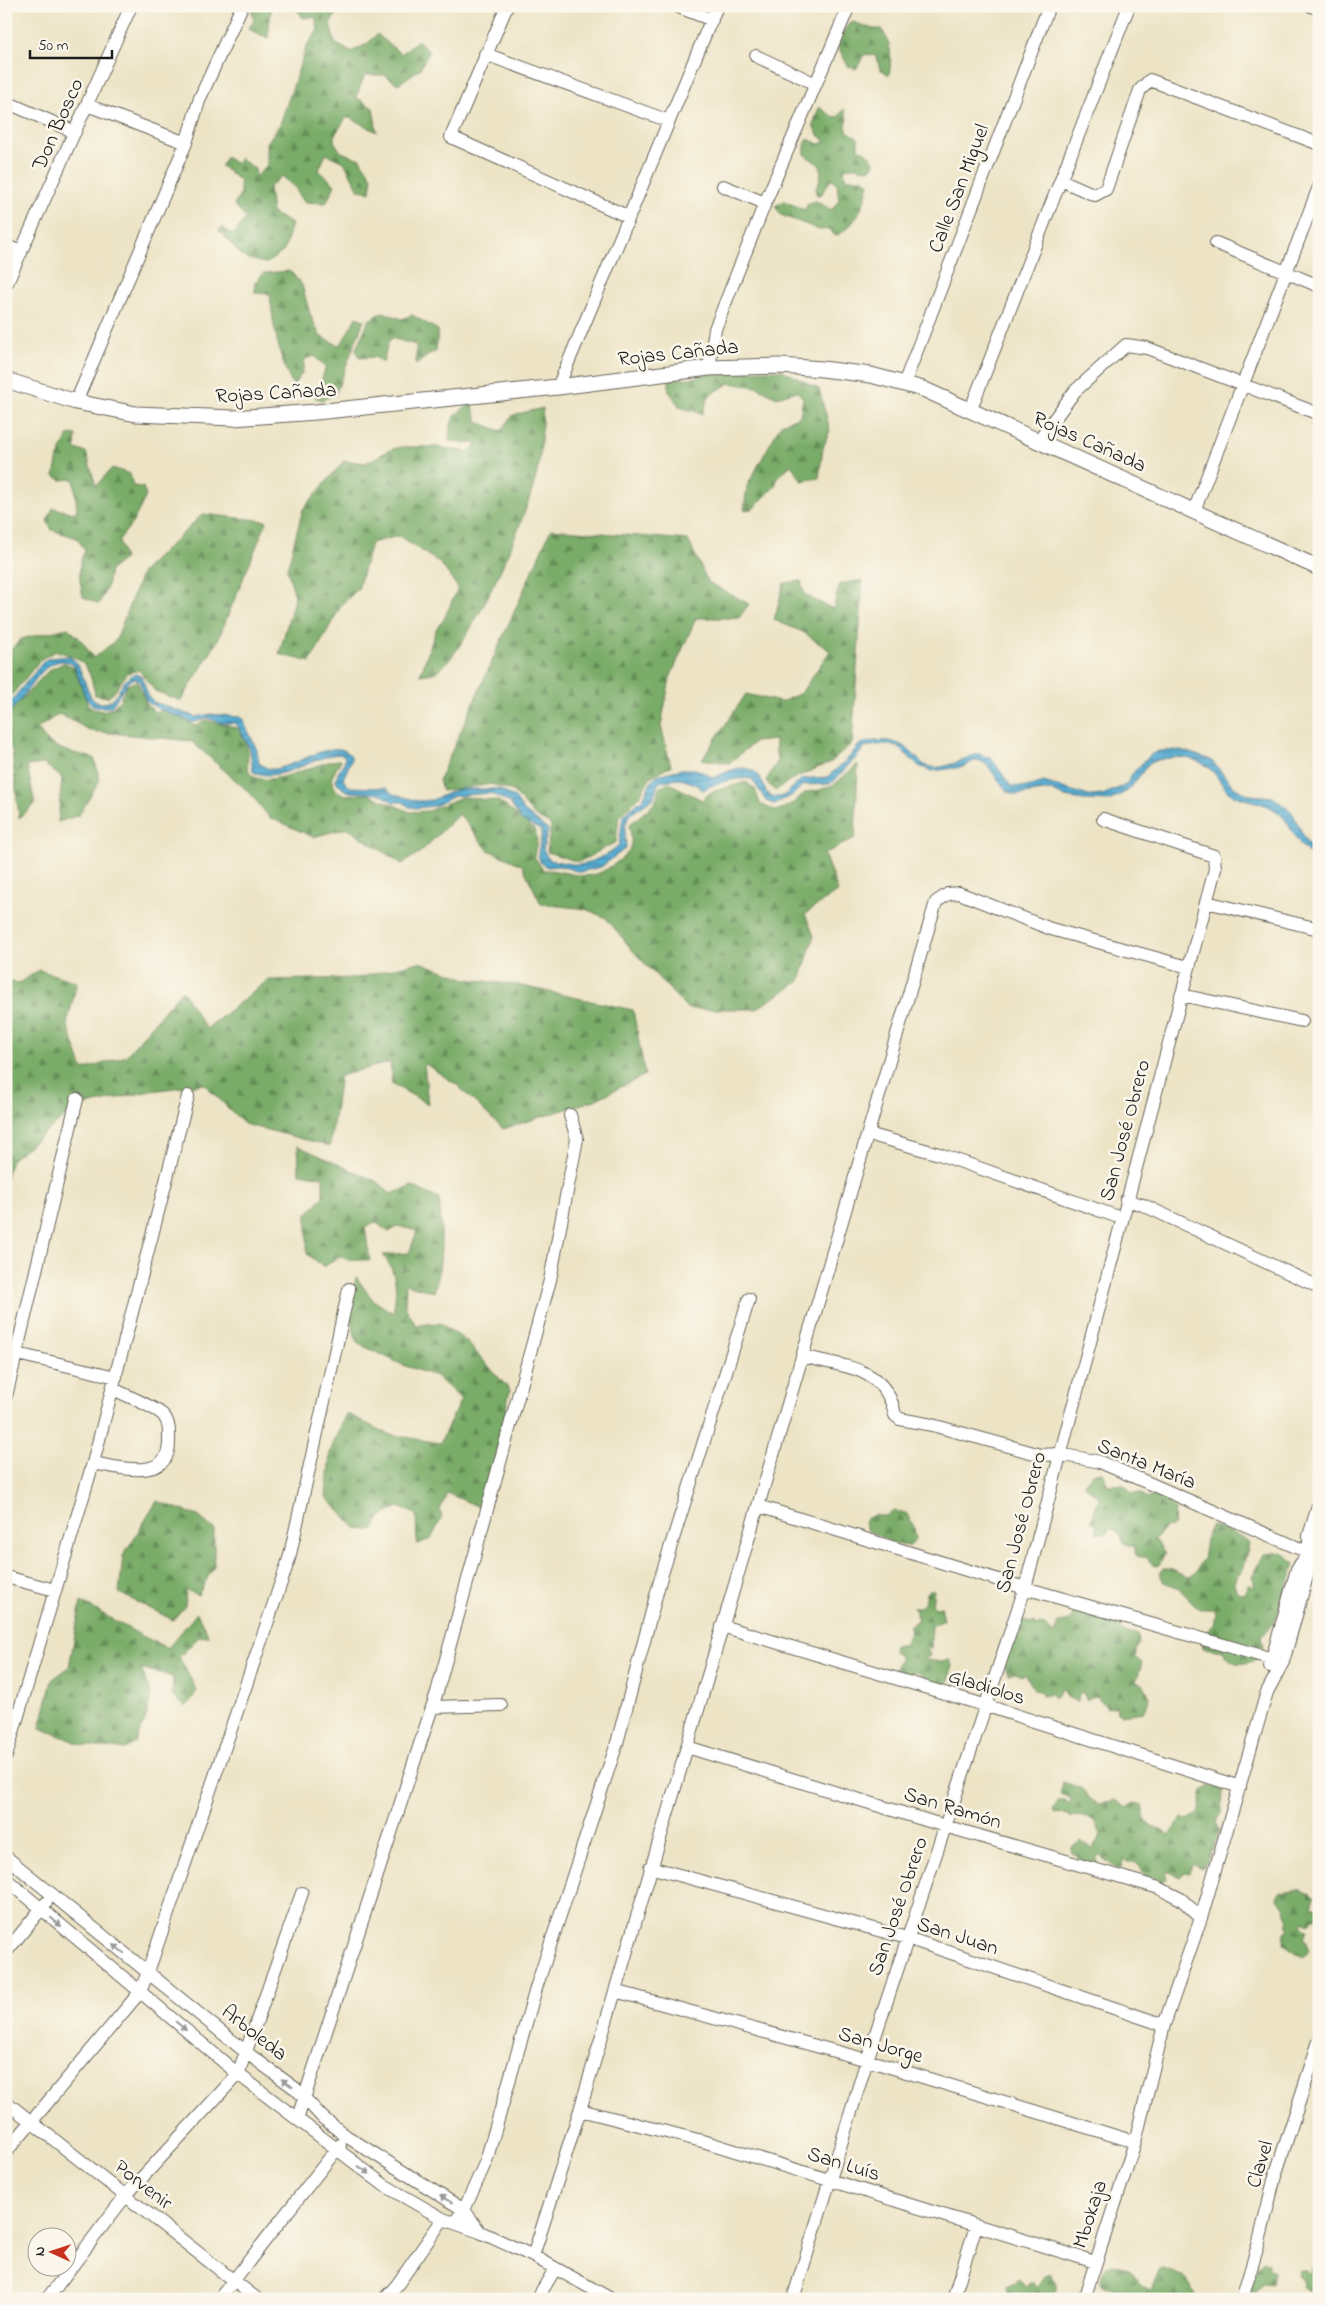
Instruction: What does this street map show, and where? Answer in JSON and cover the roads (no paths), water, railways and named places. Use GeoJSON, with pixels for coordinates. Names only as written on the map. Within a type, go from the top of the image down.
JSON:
{"type":"FeatureCollection","features":[{"type":"Feature","properties":{"kind":"main road","name":"Rojas Cañada"},"geometry":{"type":"LineString","coordinates":[[6,380],[76,402],[136,414],[233,418],[316,412],[558,387],[709,368],[780,366],[871,375],[923,390],[1319,568]]}},
{"type":"Feature","properties":{"kind":"street","name":"Don Bosco"},"geometry":{"type":"LineString","coordinates":[[6,285],[131,6]]}},
{"type":"Feature","properties":{"kind":"street"},"geometry":{"type":"LineString","coordinates":[[76,402],[186,143],[200,98],[242,6]]}},
{"type":"Feature","properties":{"kind":"street"},"geometry":{"type":"LineString","coordinates":[[507,6],[451,137],[629,217]]}},
{"type":"Feature","properties":{"kind":"street"},"geometry":{"type":"LineString","coordinates":[[676,6],[712,20]]}},
{"type":"Feature","properties":{"kind":"street"},"geometry":{"type":"LineString","coordinates":[[558,387],[717,6]]}},
{"type":"Feature","properties":{"kind":"street"},"geometry":{"type":"LineString","coordinates":[[709,368],[715,329],[765,203],[849,6]]}},
{"type":"Feature","properties":{"kind":"street","name":"Calle San Miguel"},"geometry":{"type":"LineString","coordinates":[[904,384],[1049,6]]}},
{"type":"Feature","properties":{"kind":"street"},"geometry":{"type":"LineString","coordinates":[[970,411],[1129,6]]}},
{"type":"Feature","properties":{"kind":"street"},"geometry":{"type":"LineString","coordinates":[[1311,6],[1319,9]]}},
{"type":"Feature","properties":{"kind":"street"},"geometry":{"type":"LineString","coordinates":[[485,54],[669,121]]}},
{"type":"Feature","properties":{"kind":"street"},"geometry":{"type":"LineString","coordinates":[[756,56],[816,84]]}},
{"type":"Feature","properties":{"kind":"street"},"geometry":{"type":"LineString","coordinates":[[1060,180],[1095,195],[1106,189],[1140,90],[1150,80],[1319,144]]}},
{"type":"Feature","properties":{"kind":"street"},"geometry":{"type":"LineString","coordinates":[[6,102],[75,132]]}},
{"type":"Feature","properties":{"kind":"street"},"geometry":{"type":"LineString","coordinates":[[87,105],[186,143]]}},
{"type":"Feature","properties":{"kind":"street"},"geometry":{"type":"LineString","coordinates":[[723,186],[765,203]]}},
{"type":"Feature","properties":{"kind":"street"},"geometry":{"type":"LineString","coordinates":[[1194,511],[1319,187]]}},
{"type":"Feature","properties":{"kind":"street"},"geometry":{"type":"LineString","coordinates":[[1216,243],[1319,286]]}},
{"type":"Feature","properties":{"kind":"street"},"geometry":{"type":"LineString","coordinates":[[6,245],[21,253]]}},
{"type":"Feature","properties":{"kind":"street"},"geometry":{"type":"LineString","coordinates":[[1038,441],[1074,391],[1126,346],[1147,348],[1319,414]]}},
{"type":"Feature","properties":{"kind":"street","name":"San José Obrero"},"geometry":{"type":"LineString","coordinates":[[793,2299],[867,2060],[984,1705],[1025,1588],[1121,1218],[1215,869],[1214,856],[1103,819]]}},
{"type":"Feature","properties":{"kind":"street"},"geometry":{"type":"LineString","coordinates":[[533,2256],[580,2110],[650,1867],[936,902],[948,894],[959,894],[1051,929],[1188,967]]}},
{"type":"Feature","properties":{"kind":"street"},"geometry":{"type":"LineString","coordinates":[[1206,902],[1319,929]]}},
{"type":"Feature","properties":{"kind":"street"},"geometry":{"type":"LineString","coordinates":[[1181,995],[1302,1022]]}},
{"type":"Feature","properties":{"kind":"street"},"geometry":{"type":"LineString","coordinates":[[6,1756],[93,1463],[188,1096]]}},
{"type":"Feature","properties":{"kind":"street"},"geometry":{"type":"LineString","coordinates":[[6,1396],[77,1099]]}},
{"type":"Feature","properties":{"kind":"street"},"geometry":{"type":"LineString","coordinates":[[298,2117],[432,1706],[550,1280],[577,1139],[570,1115]]}},
{"type":"Feature","properties":{"kind":"street"},"geometry":{"type":"LineString","coordinates":[[868,1134],[939,1154],[1121,1218]]}},
{"type":"Feature","properties":{"kind":"street"},"geometry":{"type":"LineString","coordinates":[[1126,1200],[1152,1210],[1319,1287]]}},
{"type":"Feature","properties":{"kind":"street"},"geometry":{"type":"LineString","coordinates":[[6,2152],[30,2121],[140,1992],[148,1972],[289,1559],[348,1289]]}},
{"type":"Feature","properties":{"kind":"street"},"geometry":{"type":"LineString","coordinates":[[384,2299],[449,2221],[464,2210],[486,2161],[537,1985],[617,1743],[662,1577],[749,1299]]}},
{"type":"Feature","properties":{"kind":"street"},"geometry":{"type":"LineString","coordinates":[[16,1354],[114,1383],[163,1414],[169,1426],[169,1445],[166,1455],[158,1465],[142,1471],[93,1463]]}},
{"type":"Feature","properties":{"kind":"street","name":"Santa María"},"geometry":{"type":"LineString","coordinates":[[802,1356],[862,1372],[877,1378],[892,1398],[895,1415],[900,1419],[932,1425],[1041,1454],[1059,1454],[1100,1462],[1313,1555]]}},
{"type":"Feature","properties":{"kind":"street","name":"Mbokaja"},"geometry":{"type":"LineString","coordinates":[[1084,2299],[1134,2142],[1164,2025],[1201,1918],[1266,1692],[1310,1569],[1313,1555],[1309,1536],[1319,1503]]}},
{"type":"Feature","properties":{"kind":"street"},"geometry":{"type":"LineString","coordinates":[[758,1506],[1025,1588],[1277,1660]]}},
{"type":"Feature","properties":{"kind":"street"},"geometry":{"type":"LineString","coordinates":[[6,1577],[56,1590]]}},
{"type":"Feature","properties":{"kind":"street","name":"Gladiolos"},"geometry":{"type":"LineString","coordinates":[[722,1626],[984,1705],[1240,1786]]}},
{"type":"Feature","properties":{"kind":"street"},"geometry":{"type":"LineString","coordinates":[[432,1706],[501,1705]]}},
{"type":"Feature","properties":{"kind":"street","name":"San Ramón"},"geometry":{"type":"LineString","coordinates":[[687,1747],[945,1826],[1159,1888],[1181,1899],[1201,1918]]}},
{"type":"Feature","properties":{"kind":"street","name":"Arboleda"},"geometry":{"type":"LineString","coordinates":[[6,1857],[304,2098],[346,2136],[464,2210],[480,2232]]}},
{"type":"Feature","properties":{"kind":"street","name":"San Juan"},"geometry":{"type":"LineString","coordinates":[[650,1867],[907,1938],[1164,2025]]}},
{"type":"Feature","properties":{"kind":"street","name":"Arboleda"},"geometry":{"type":"LineString","coordinates":[[6,1879],[238,2074],[298,2117],[336,2150],[384,2185],[449,2221],[480,2232],[533,2256],[611,2299]]}},
{"type":"Feature","properties":{"kind":"street"},"geometry":{"type":"LineString","coordinates":[[47,2299],[126,2195],[238,2074],[302,1893]]}},
{"type":"Feature","properties":{"kind":"street"},"geometry":{"type":"LineString","coordinates":[[6,1952],[52,1895]]}},
{"type":"Feature","properties":{"kind":"street","name":"San Jorge"},"geometry":{"type":"LineString","coordinates":[[614,1991],[867,2060],[1134,2142]]}},
{"type":"Feature","properties":{"kind":"street","name":"Clavel"},"geometry":{"type":"LineString","coordinates":[[1242,2299],[1259,2242],[1274,2176],[1319,2041]]}},
{"type":"Feature","properties":{"kind":"street","name":"Porvenir"},"geometry":{"type":"LineString","coordinates":[[6,2102],[257,2299]]}},
{"type":"Feature","properties":{"kind":"street","name":"San Luís"},"geometry":{"type":"LineString","coordinates":[[580,2110],[706,2142],[1095,2262]]}},
{"type":"Feature","properties":{"kind":"street"},"geometry":{"type":"LineString","coordinates":[[219,2299],[346,2136]]}},
{"type":"Feature","properties":{"kind":"street"},"geometry":{"type":"LineString","coordinates":[[953,2299],[976,2226]]}},
{"type":"Feature","properties":{"kind":"street"},"geometry":{"type":"LineString","coordinates":[[537,2299],[555,2269]]}},
{"type":"Feature","properties":{"kind":"water"},"geometry":{"type":"Polygon","coordinates":[[[69,656],[80,668],[88,692],[97,702],[109,702],[126,679],[137,674],[142,677],[148,696],[154,702],[196,717],[211,714],[242,718],[257,750],[259,763],[269,769],[289,765],[324,751],[335,749],[344,750],[351,756],[351,761],[343,779],[351,787],[386,788],[393,794],[418,801],[432,800],[458,789],[499,789],[515,798],[524,811],[548,830],[543,849],[549,860],[579,865],[606,855],[619,845],[623,815],[643,799],[651,782],[657,775],[682,769],[696,769],[714,778],[726,772],[745,768],[756,773],[768,794],[779,797],[787,793],[802,779],[827,777],[846,761],[860,744],[874,741],[894,742],[906,748],[922,763],[930,767],[943,767],[979,754],[991,758],[1011,786],[1027,787],[1044,782],[1089,796],[1102,795],[1126,785],[1132,774],[1150,755],[1159,751],[1181,750],[1211,760],[1234,787],[1241,791],[1251,795],[1273,797],[1292,812],[1307,843],[1319,851],[1319,858],[1306,851],[1277,811],[1230,793],[1206,766],[1191,759],[1165,758],[1149,763],[1129,790],[1109,801],[1082,800],[1065,797],[1051,790],[1016,795],[1007,791],[987,765],[981,761],[974,761],[963,767],[932,771],[919,766],[897,746],[885,744],[864,747],[834,781],[828,784],[803,785],[793,795],[774,804],[766,801],[752,779],[726,781],[703,790],[693,783],[680,779],[663,781],[658,784],[653,799],[629,815],[625,827],[626,848],[601,867],[580,872],[560,866],[547,867],[541,863],[538,854],[541,830],[521,820],[510,803],[490,793],[454,796],[435,806],[416,808],[409,807],[403,802],[393,802],[381,794],[350,792],[343,789],[336,781],[345,756],[337,754],[278,774],[265,775],[253,772],[250,749],[236,723],[222,723],[207,718],[192,723],[160,709],[146,700],[139,681],[134,678],[128,682],[111,707],[95,707],[86,699],[74,665],[63,661],[53,663],[45,669],[22,698],[6,714],[6,707],[44,661],[49,658],[69,656]]]}}]}
